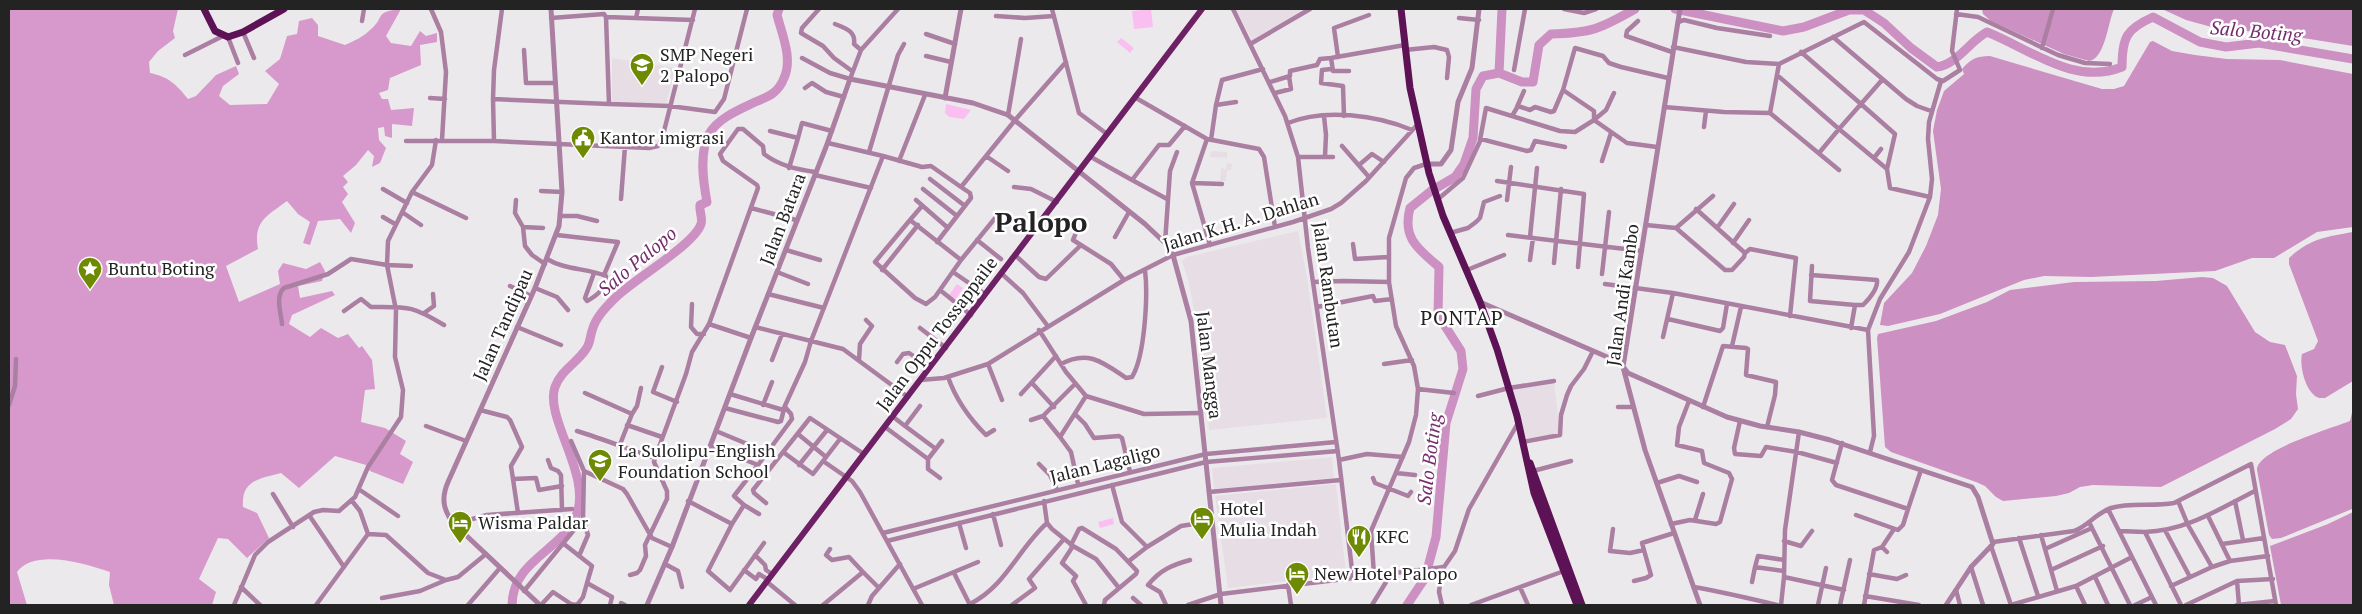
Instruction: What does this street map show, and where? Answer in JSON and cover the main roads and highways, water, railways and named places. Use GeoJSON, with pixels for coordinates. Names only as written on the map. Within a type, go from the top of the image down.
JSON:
{"type":"FeatureCollection","features":[{"type":"Feature","properties":{"kind":"highway"},"geometry":{"type":"LineString","coordinates":[[204,9],[215,31],[226,37],[243,32],[284,9]]}},
{"type":"Feature","properties":{"kind":"highway"},"geometry":{"type":"LineString","coordinates":[[1401,9],[1415,127],[1430,179],[1450,233],[1480,302],[1509,388],[1536,492],[1576,605]]}},
{"type":"Feature","properties":{"kind":"highway"},"geometry":{"type":"LineString","coordinates":[[1526,456],[1533,471],[1536,492]]}},
{"type":"Feature","properties":{"kind":"highway"},"geometry":{"type":"LineString","coordinates":[[1565,570],[1582,605]]}},
{"type":"Feature","properties":{"kind":"main road","name":"Jalan Oppu Tossappaile"},"geometry":{"type":"LineString","coordinates":[[749,605],[1080,172],[1202,9]]}},
{"type":"Feature","properties":{"kind":"water"},"geometry":{"type":"Polygon","coordinates":[[[1982,9],[2114,9],[2099,54],[2089,61],[2064,54],[1991,21],[1983,14],[1982,9]]]}},
{"type":"Feature","properties":{"kind":"water"},"geometry":{"type":"Polygon","coordinates":[[[2162,9],[2353,9],[2353,46],[2272,33],[2219,29],[2186,20],[2162,9]]]}},
{"type":"Feature","properties":{"kind":"water"},"geometry":{"type":"Polygon","coordinates":[[[2153,41],[2172,51],[2195,55],[2227,59],[2280,60],[2353,74],[2353,227],[2317,232],[2274,258],[2252,258],[2215,271],[2091,277],[2044,276],[2024,280],[1940,314],[1888,326],[1880,325],[1884,303],[1912,273],[1926,246],[1938,215],[1941,189],[1933,131],[1937,110],[1944,91],[1964,74],[1962,69],[1977,57],[1990,56],[2102,89],[2114,89],[2124,86],[2150,42],[2153,41]]]}},
{"type":"Feature","properties":{"kind":"water"},"geometry":{"type":"Polygon","coordinates":[[[2353,232],[2353,381],[2325,398],[2319,398],[2310,391],[2304,379],[2301,359],[2302,354],[2314,349],[2318,341],[2289,264],[2289,258],[2312,242],[2353,232]]]}},
{"type":"Feature","properties":{"kind":"water"},"geometry":{"type":"Polygon","coordinates":[[[2202,277],[2213,278],[2227,286],[2255,332],[2270,342],[2285,345],[2297,376],[2296,394],[2298,409],[2291,419],[2275,429],[2161,487],[2093,485],[2080,487],[2069,493],[2056,496],[2003,501],[1985,486],[1891,452],[1885,447],[1878,334],[1936,321],[1987,302],[2010,290],[2074,282],[2156,281],[2202,277]]]}},
{"type":"Feature","properties":{"kind":"water"},"geometry":{"type":"Polygon","coordinates":[[[2353,408],[2352,509],[2281,538],[2272,539],[2269,535],[2257,470],[2260,462],[2269,455],[2297,441],[2350,421],[2353,408]]]}},
{"type":"Feature","properties":{"kind":"water"},"geometry":{"type":"Polygon","coordinates":[[[2353,512],[2353,605],[2281,605],[2270,546],[2328,524],[2353,512]]]}},
{"type":"Feature","properties":{"kind":"waterway","name":"Salo Palopo"},"geometry":{"type":"LineString","coordinates":[[512,605],[514,590],[520,577],[569,528],[576,516],[580,500],[574,466],[556,415],[553,400],[555,387],[561,376],[587,347],[593,326],[608,305],[624,290],[676,252],[696,232],[701,224],[700,205],[707,202],[703,176],[703,158],[709,134],[728,115],[771,94],[779,88],[784,78],[787,55],[777,15],[779,9]]}},
{"type":"Feature","properties":{"kind":"waterway","name":"Salo Boting"},"geometry":{"type":"LineString","coordinates":[[1499,73],[1502,9]]}},
{"type":"Feature","properties":{"kind":"waterway","name":"Salo Boting"},"geometry":{"type":"LineString","coordinates":[[1407,605],[1425,578],[1436,537],[1446,423],[1463,369],[1461,351],[1438,315],[1439,267],[1418,248],[1410,235],[1408,227],[1410,208],[1431,191],[1455,177],[1464,164],[1473,138],[1476,89],[1483,76],[1499,73],[1522,82],[1533,82],[1539,45],[1551,34],[1595,29],[1635,9]]}},
{"type":"Feature","properties":{"kind":"waterway","name":"Salo Boting"},"geometry":{"type":"LineString","coordinates":[[1675,9],[1783,31],[1804,27],[1849,10],[1864,10],[1884,23],[1911,48],[1937,67],[1950,62],[1987,32],[2036,56],[2070,69],[2104,72],[2122,67],[2123,49],[2127,36],[2131,30],[2153,17],[2200,42],[2226,47],[2259,43],[2353,59]]}},
{"type":"Feature","properties":{"kind":"place","name":"SMP Negeri 2 Palopo"},"geometry":{"type":"Point","coordinates":[642,86]}},
{"type":"Feature","properties":{"kind":"place","name":"Kantor imigrasi"},"geometry":{"type":"Point","coordinates":[583,159]}},
{"type":"Feature","properties":{"kind":"place","name":"Buntu Boting"},"geometry":{"type":"Point","coordinates":[90,290]}},
{"type":"Feature","properties":{"kind":"place","name":"La Sulolipu-English Foundation School"},"geometry":{"type":"Point","coordinates":[600,482]}},
{"type":"Feature","properties":{"kind":"place","name":"Hotel Mulia Indah"},"geometry":{"type":"Point","coordinates":[1202,540]}},
{"type":"Feature","properties":{"kind":"place","name":"Wisma Paldar"},"geometry":{"type":"Point","coordinates":[460,544]}},
{"type":"Feature","properties":{"kind":"place","name":"KFC"},"geometry":{"type":"Point","coordinates":[1359,558]}},
{"type":"Feature","properties":{"kind":"place","name":"New Hotel Palopo"},"geometry":{"type":"Point","coordinates":[1297,595]}},
{"type":"Feature","properties":{"kind":"district","name":"Palopo"},"geometry":{"type":"Point","coordinates":[1041,222]}},
{"type":"Feature","properties":{"kind":"district","name":"PONTAP"},"geometry":{"type":"Point","coordinates":[1462,318]}}]}
